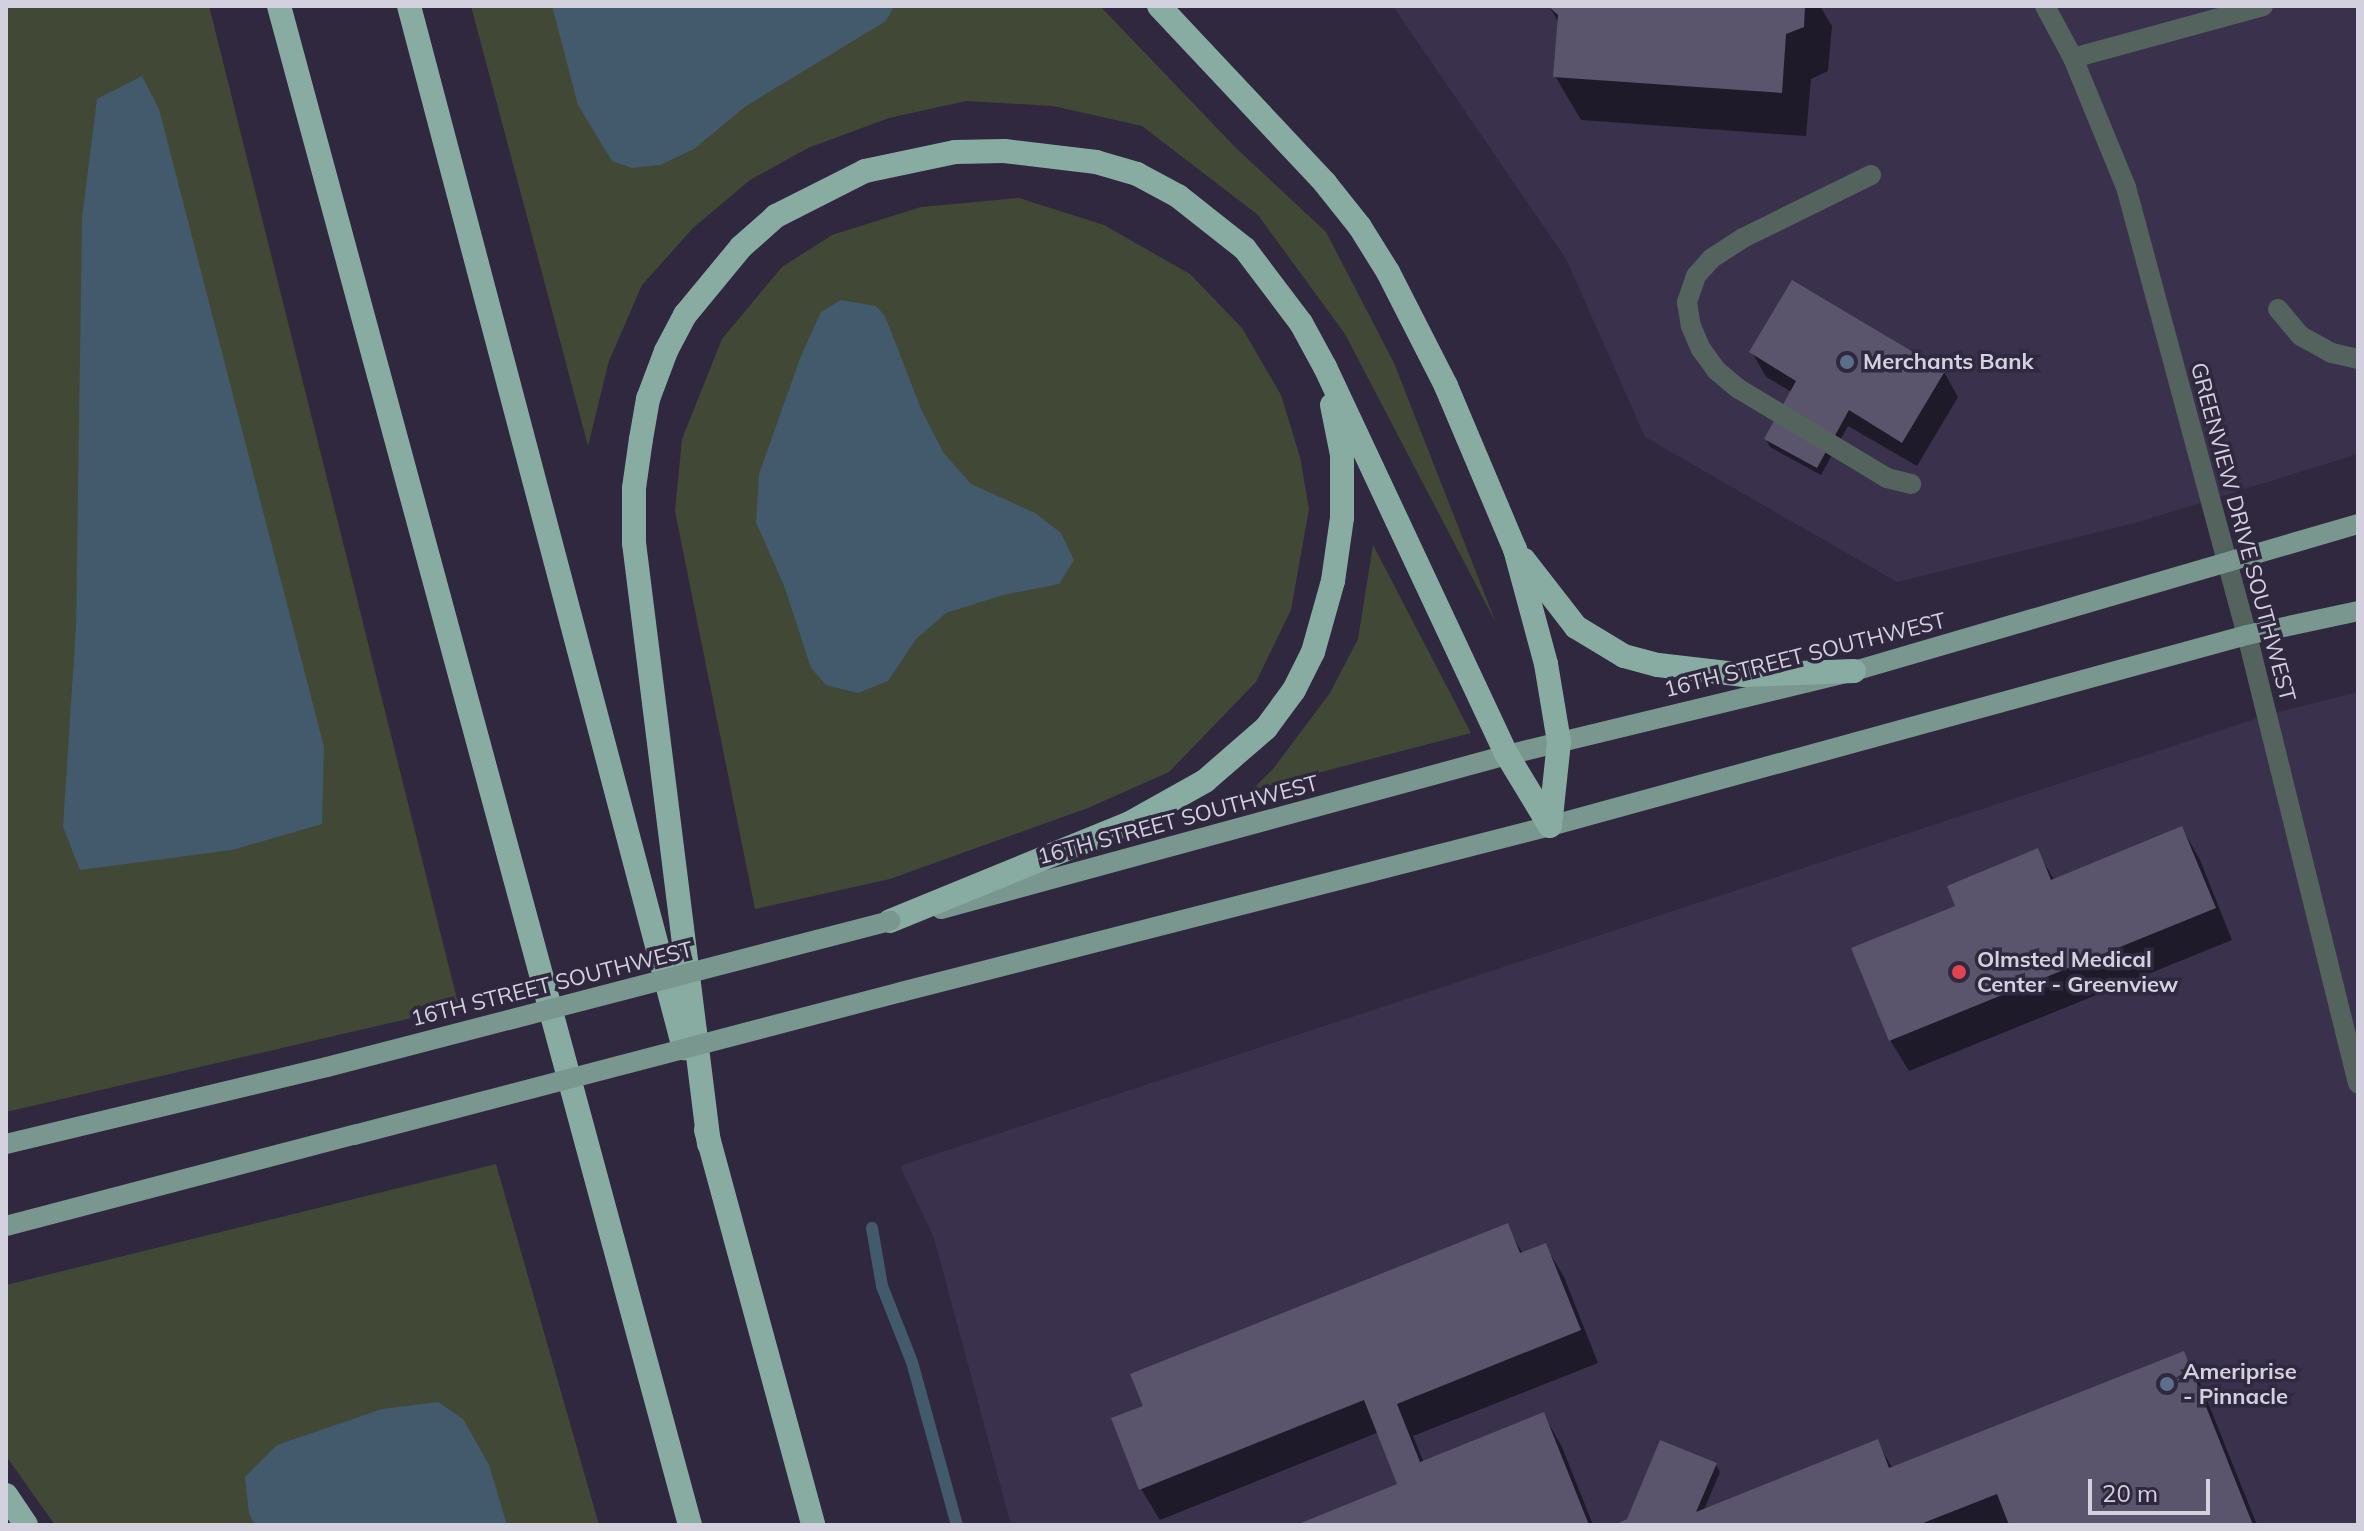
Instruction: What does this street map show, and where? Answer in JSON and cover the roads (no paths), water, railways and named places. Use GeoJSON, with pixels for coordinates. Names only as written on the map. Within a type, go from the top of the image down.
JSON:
{"type":"FeatureCollection","features":[{"type":"Feature","properties":{"kind":"highway"},"geometry":{"type":"LineString","coordinates":[[279,6],[690,1525]]}},
{"type":"Feature","properties":{"kind":"highway"},"geometry":{"type":"LineString","coordinates":[[409,6],[709,1144],[813,1525]]}},
{"type":"Feature","properties":{"kind":"highway"},"geometry":{"type":"LineString","coordinates":[[1159,6],[1325,183],[1360,227],[1388,272],[1446,386],[1515,549],[1546,664],[1559,742],[1550,826]]}},
{"type":"Feature","properties":{"kind":"highway"},"geometry":{"type":"LineString","coordinates":[[709,1144],[634,543],[634,488],[648,399],[685,315],[741,247],[776,216],[865,171],[955,152],[1055,155],[1137,174],[1178,196],[1245,249],[1275,285],[1325,367],[1507,755],[1550,826]]}},
{"type":"Feature","properties":{"kind":"highway"},"geometry":{"type":"LineString","coordinates":[[890,921],[1130,823],[1205,781],[1266,728],[1294,690],[1313,652],[1339,551],[1342,455],[1325,367]]}},
{"type":"Feature","properties":{"kind":"highway"},"geometry":{"type":"LineString","coordinates":[[1515,549],[1576,627],[1624,656],[1658,665],[1744,675],[1854,671]]}},
{"type":"Feature","properties":{"kind":"highway"},"geometry":{"type":"LineString","coordinates":[[6,1495],[26,1525]]}},
{"type":"Feature","properties":{"kind":"main road","name":"16TH STREET SOUTHWEST"},"geometry":{"type":"LineString","coordinates":[[6,1144],[327,1067],[890,921],[1507,755],[1854,671],[2358,524]]}},
{"type":"Feature","properties":{"kind":"main road"},"geometry":{"type":"LineString","coordinates":[[6,1226],[1550,826],[2247,635],[2358,611]]}},
{"type":"Feature","properties":{"kind":"street","name":"GREENVIEW DRIVE SOUTHWEST"},"geometry":{"type":"LineString","coordinates":[[2045,6],[2073,58],[2126,187],[2247,635],[2358,1083]]}},
{"type":"Feature","properties":{"kind":"street"},"geometry":{"type":"LineString","coordinates":[[2073,58],[2263,6]]}},
{"type":"Feature","properties":{"kind":"street"},"geometry":{"type":"LineString","coordinates":[[1871,175],[1743,238],[1712,258],[1696,276],[1687,302],[1691,326],[1701,349],[1716,370],[1739,389],[1887,478],[1911,484]]}},
{"type":"Feature","properties":{"kind":"street"},"geometry":{"type":"LineString","coordinates":[[2278,309],[2301,336],[2332,353],[2358,359]]}},
{"type":"Feature","properties":{"kind":"water"},"geometry":{"type":"Polygon","coordinates":[[[552,6],[894,6],[886,21],[746,106],[694,149],[660,165],[632,168],[612,161],[578,105],[552,6]]]}},
{"type":"Feature","properties":{"kind":"water"},"geometry":{"type":"Polygon","coordinates":[[[142,76],[159,109],[324,747],[322,824],[232,850],[80,870],[63,827],[76,626],[82,218],[97,99],[142,76]]]}},
{"type":"Feature","properties":{"kind":"water"},"geometry":{"type":"Polygon","coordinates":[[[841,300],[876,306],[885,316],[921,409],[943,452],[971,484],[1035,513],[1061,533],[1074,560],[1059,584],[1003,595],[946,613],[916,639],[888,681],[858,693],[826,685],[811,668],[785,588],[756,522],[759,474],[801,356],[821,312],[841,300]]]}},
{"type":"Feature","properties":{"kind":"water"},"geometry":{"type":"Polygon","coordinates":[[[438,1402],[463,1419],[489,1465],[507,1525],[255,1525],[249,1513],[245,1477],[277,1445],[382,1409],[438,1402]]]}},
{"type":"Feature","properties":{"kind":"waterway"},"geometry":{"type":"LineString","coordinates":[[872,1228],[882,1286],[912,1362],[957,1525]]}},
{"type":"Feature","properties":{"kind":"place","name":"Merchants Bank"},"geometry":{"type":"Point","coordinates":[1847,362]}},
{"type":"Feature","properties":{"kind":"place","name":"Olmsted Medical Center - Greenview"},"geometry":{"type":"Point","coordinates":[1959,972]}},
{"type":"Feature","properties":{"kind":"place","name":"Ameriprise - Pinnacle"},"geometry":{"type":"Point","coordinates":[2167,1384]}}]}
